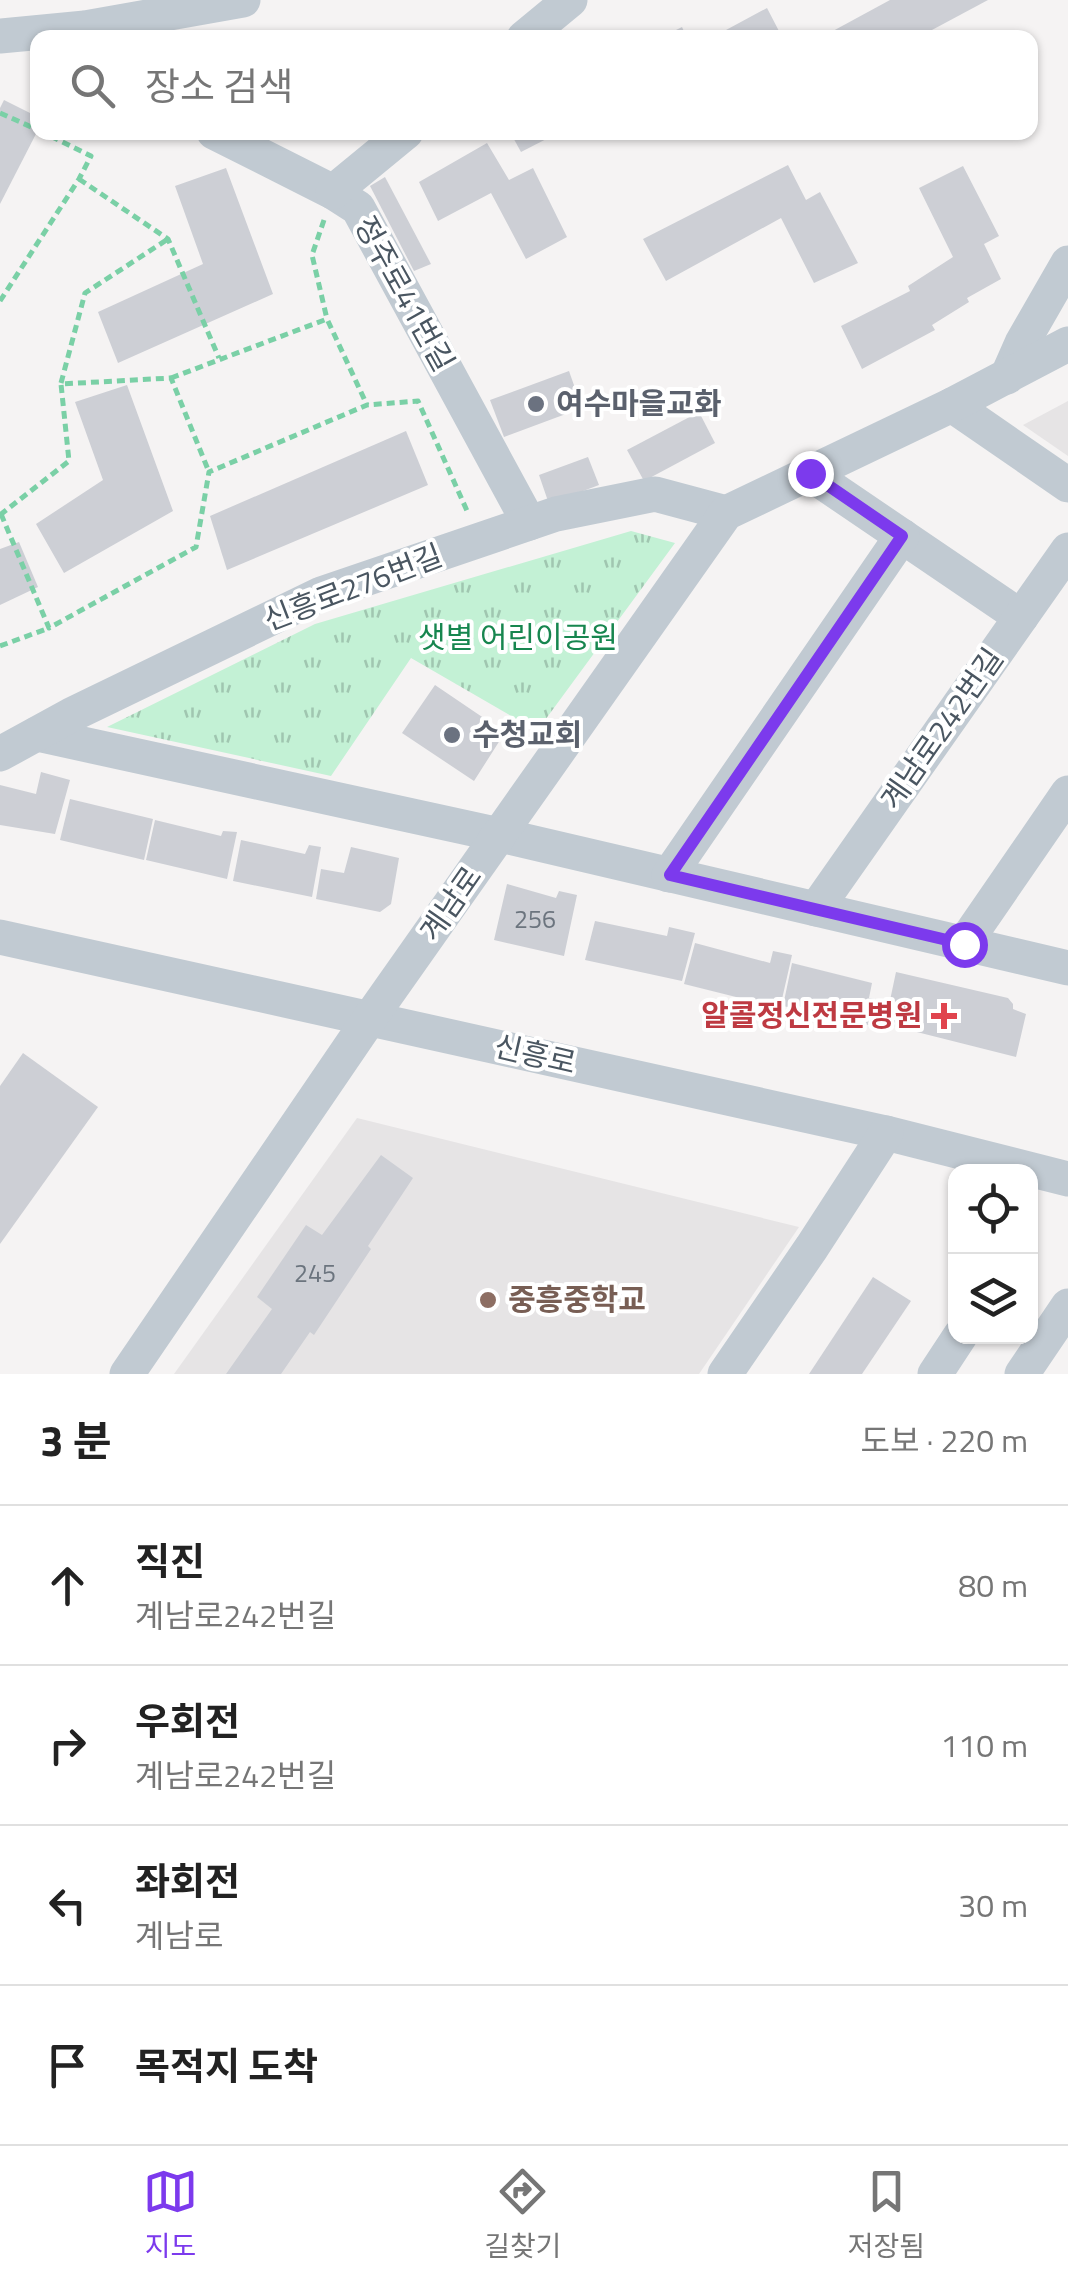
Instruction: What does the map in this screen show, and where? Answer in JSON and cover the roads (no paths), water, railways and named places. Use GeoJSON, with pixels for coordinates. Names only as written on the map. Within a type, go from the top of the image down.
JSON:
{"type":"FeatureCollection","features":[{"type":"Feature","properties":{"kind":"street"},"geometry":{"type":"LineString","coordinates":[[15,33],[91,14],[243,0]]}},
{"type":"Feature","properties":{"kind":"street"},"geometry":{"type":"LineString","coordinates":[[534,30],[570,0]]}},
{"type":"Feature","properties":{"kind":"street","name":"정주로41번길"},"geometry":{"type":"LineString","coordinates":[[230,140],[358,208],[529,523]]}},
{"type":"Feature","properties":{"kind":"street"},"geometry":{"type":"LineString","coordinates":[[333,192],[396,140]]}},
{"type":"Feature","properties":{"kind":"street"},"geometry":{"type":"LineString","coordinates":[[1007,377],[1068,263]]}},
{"type":"Feature","properties":{"kind":"street","name":"계남로"},"geometry":{"type":"LineString","coordinates":[[127,1374],[370,1018],[726,514],[1068,344]]}},
{"type":"Feature","properties":{"kind":"street"},"geometry":{"type":"LineString","coordinates":[[952,405],[1068,484]]}},
{"type":"Feature","properties":{"kind":"street"},"geometry":{"type":"LineString","coordinates":[[810,473],[1021,617]]}},
{"type":"Feature","properties":{"kind":"street","name":"신흥로276번길"},"geometry":{"type":"LineString","coordinates":[[0,754],[71,715],[320,594],[556,514],[655,494],[726,514]]}},
{"type":"Feature","properties":{"kind":"street"},"geometry":{"type":"LineString","coordinates":[[670,875],[902,536]]}},
{"type":"Feature","properties":{"kind":"street","name":"계남로242번길"},"geometry":{"type":"LineString","coordinates":[[816,909],[1068,550]]}},
{"type":"Feature","properties":{"kind":"street"},"geometry":{"type":"LineString","coordinates":[[37,734],[500,835],[1068,968]]}},
{"type":"Feature","properties":{"kind":"street"},"geometry":{"type":"LineString","coordinates":[[964,944],[1068,793]]}},
{"type":"Feature","properties":{"kind":"street","name":"신흥로"},"geometry":{"type":"LineString","coordinates":[[0,937],[886,1133],[1068,1179]]}},
{"type":"Feature","properties":{"kind":"street"},"geometry":{"type":"LineString","coordinates":[[725,1374],[886,1133]]}},
{"type":"Feature","properties":{"kind":"street"},"geometry":{"type":"LineString","coordinates":[[1022,1374],[1068,1306]]}},
{"type":"Feature","properties":{"kind":"street"},"geometry":{"type":"LineString","coordinates":[[936,1374],[955,1344]]}},
{"type":"Feature","properties":{"kind":"place","name":"여수마을교화"},"geometry":{"type":"Point","coordinates":[536,404]}},
{"type":"Feature","properties":{"kind":"place","name":"수청교회"},"geometry":{"type":"Point","coordinates":[452,735]}},
{"type":"Feature","properties":{"kind":"place","name":"알콜정신전문병원"},"geometry":{"type":"Point","coordinates":[944,1016]}},
{"type":"Feature","properties":{"kind":"place","name":"중흥중학교"},"geometry":{"type":"Point","coordinates":[488,1300]}},
{"type":"Feature","properties":{"kind":"park label","name":"샛별 어린이공원"},"geometry":{"type":"Point","coordinates":[518,638]}}]}
